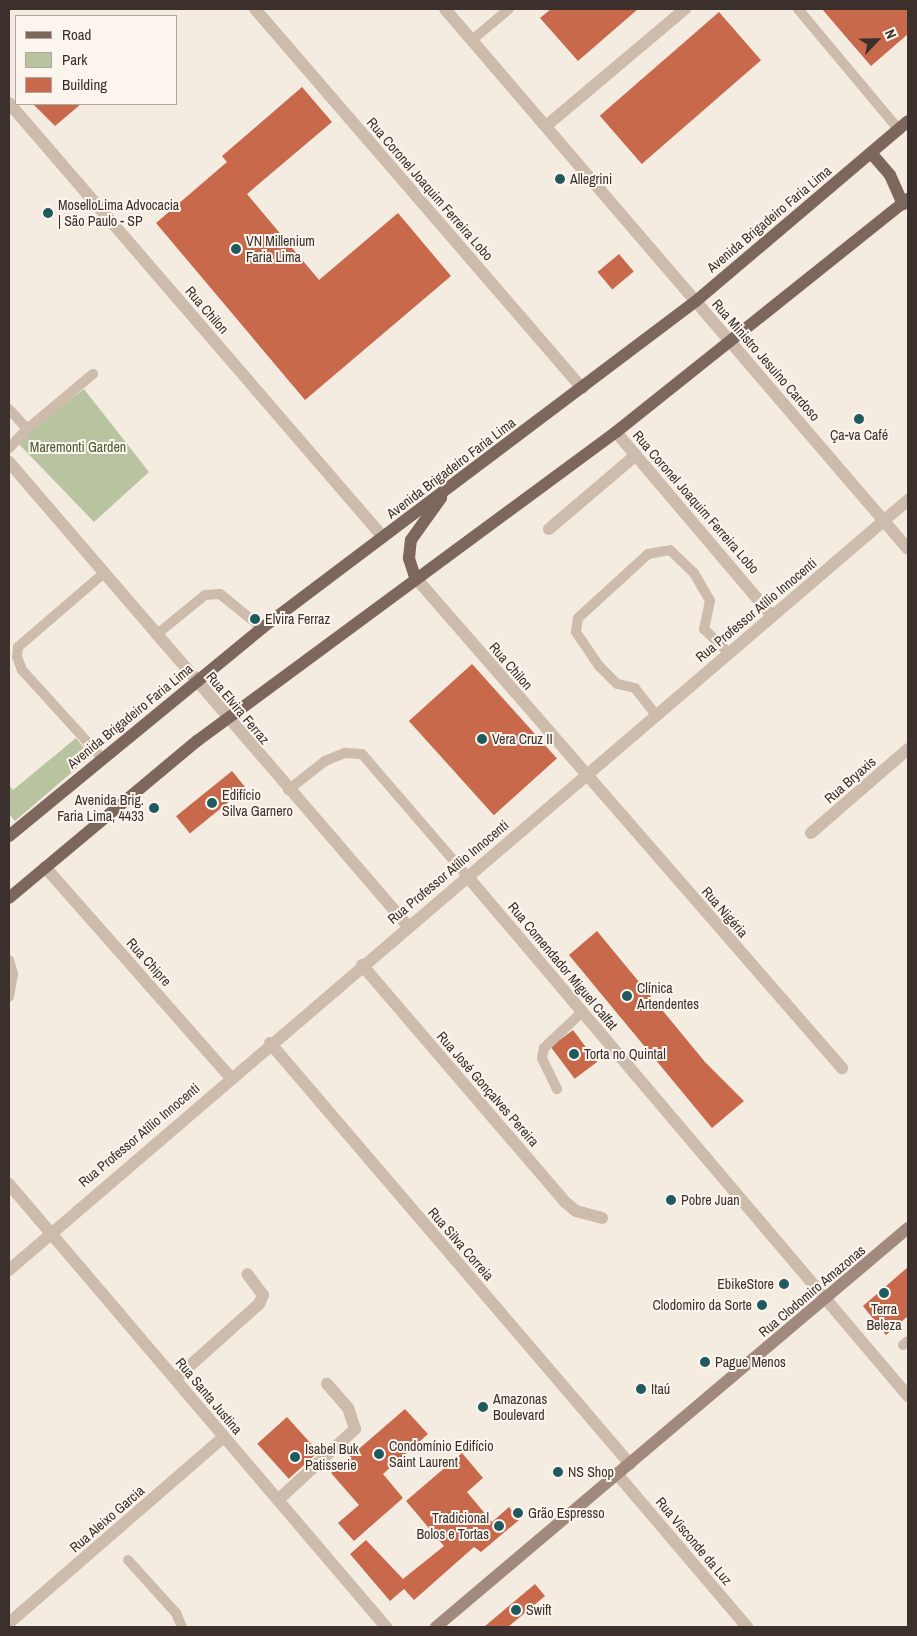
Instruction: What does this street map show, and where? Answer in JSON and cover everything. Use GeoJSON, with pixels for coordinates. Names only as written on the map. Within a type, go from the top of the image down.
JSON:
{"type":"FeatureCollection","features":[{"type":"Feature","properties":{"kind":"main road","name":"Avenida Brigadeiro Faria Lima"},"geometry":{"type":"LineString","coordinates":[[11,830],[262,628],[696,300],[904,126]]}},
{"type":"Feature","properties":{"kind":"main road"},"geometry":{"type":"LineString","coordinates":[[9,898],[227,718],[414,577],[616,432],[732,343],[905,202],[890,175],[871,152]]}},
{"type":"Feature","properties":{"kind":"main road"},"geometry":{"type":"LineString","coordinates":[[414,577],[409,558],[411,540],[446,490]]}},
{"type":"Feature","properties":{"kind":"street","name":"Rua Coronel Joaquim Ferreira Lobo"},"geometry":{"type":"LineString","coordinates":[[255,9],[582,388]]}},
{"type":"Feature","properties":{"kind":"street","name":"Rua Ministro Jesuíno Cardoso"},"geometry":{"type":"LineString","coordinates":[[445,9],[908,549]]}},
{"type":"Feature","properties":{"kind":"street"},"geometry":{"type":"LineString","coordinates":[[546,126],[686,9]]}},
{"type":"Feature","properties":{"kind":"street","name":"Rua Chilon"},"geometry":{"type":"LineString","coordinates":[[9,103],[383,537]]}},
{"type":"Feature","properties":{"kind":"street","name":"Rua Coronel Joaquim Ferreira Lobo"},"geometry":{"type":"LineString","coordinates":[[616,432],[772,616]]}},
{"type":"Feature","properties":{"kind":"street"},"geometry":{"type":"LineString","coordinates":[[549,529],[636,455]]}},
{"type":"Feature","properties":{"kind":"street","name":"Rua Elvira Ferraz"},"geometry":{"type":"LineString","coordinates":[[11,468],[288,790],[408,926]]}},
{"type":"Feature","properties":{"kind":"street","name":"Rua Professor Atílio Innocenti"},"geometry":{"type":"LineString","coordinates":[[9,1270],[49,1231],[908,500]]}},
{"type":"Feature","properties":{"kind":"street","name":"Rua Chilon"},"geometry":{"type":"LineString","coordinates":[[414,577],[585,775]]}},
{"type":"Feature","properties":{"kind":"street","name":"Rua Bryaxis"},"geometry":{"type":"LineString","coordinates":[[811,833],[908,750]]}},
{"type":"Feature","properties":{"kind":"street","name":"Rua Nigéria"},"geometry":{"type":"LineString","coordinates":[[585,775],[842,1068]]}},
{"type":"Feature","properties":{"kind":"street","name":"Rua Chipre"},"geometry":{"type":"LineString","coordinates":[[45,868],[230,1077]]}},
{"type":"Feature","properties":{"kind":"street","name":"Rua Comendador Miguel Calfat"},"geometry":{"type":"LineString","coordinates":[[467,876],[908,1396]]}},
{"type":"Feature","properties":{"kind":"street","name":"Rua José Gonçalves Pereira"},"geometry":{"type":"LineString","coordinates":[[362,965],[565,1202],[576,1211],[602,1218]]}},
{"type":"Feature","properties":{"kind":"street","name":"Rua Silva Correia"},"geometry":{"type":"LineString","coordinates":[[270,1043],[630,1464]]}},
{"type":"Feature","properties":{"kind":"street","name":"Rua Santa Justina"},"geometry":{"type":"LineString","coordinates":[[9,1184],[386,1627]]}},
{"type":"Feature","properties":{"kind":"street","name":"Rua Clodomiro Amazonas"},"geometry":{"type":"LineString","coordinates":[[436,1627],[908,1228]]}},
{"type":"Feature","properties":{"kind":"street"},"geometry":{"type":"LineString","coordinates":[[175,1380],[259,1304],[263,1295],[247,1274]]}},
{"type":"Feature","properties":{"kind":"street"},"geometry":{"type":"LineString","coordinates":[[278,1500],[355,1429],[348,1408],[327,1384]]}},
{"type":"Feature","properties":{"kind":"street","name":"Rua Aleixo Garcia"},"geometry":{"type":"LineString","coordinates":[[9,1623],[224,1437]]}},
{"type":"Feature","properties":{"kind":"street","name":"Rua Visconde da Luz"},"geometry":{"type":"LineString","coordinates":[[617,1474],[747,1627]]}},
{"type":"Feature","properties":{"kind":"lane"},"geometry":{"type":"LineString","coordinates":[[472,40],[509,9]]}},
{"type":"Feature","properties":{"kind":"lane"},"geometry":{"type":"LineString","coordinates":[[798,9],[904,126]]}},
{"type":"Feature","properties":{"kind":"lane"},"geometry":{"type":"LineString","coordinates":[[9,448],[27,429],[93,374]]}},
{"type":"Feature","properties":{"kind":"lane"},"geometry":{"type":"LineString","coordinates":[[9,409],[27,429]]}},
{"type":"Feature","properties":{"kind":"lane"},"geometry":{"type":"LineString","coordinates":[[656,716],[635,688],[617,684],[599,666],[576,632],[578,618],[648,554],[670,550],[694,573],[710,601],[704,629],[729,652]]}},
{"type":"Feature","properties":{"kind":"lane"},"geometry":{"type":"LineString","coordinates":[[102,758],[22,670],[17,657],[18,647],[104,574]]}},
{"type":"Feature","properties":{"kind":"lane"},"geometry":{"type":"LineString","coordinates":[[156,636],[205,595],[220,594],[262,628]]}},
{"type":"Feature","properties":{"kind":"lane"},"geometry":{"type":"LineString","coordinates":[[288,790],[325,761],[345,753],[362,754],[467,876]]}},
{"type":"Feature","properties":{"kind":"lane"},"geometry":{"type":"LineString","coordinates":[[9,960],[13,974],[9,997]]}},
{"type":"Feature","properties":{"kind":"lane"},"geometry":{"type":"LineString","coordinates":[[557,1089],[542,1058],[544,1048],[582,1012]]}},
{"type":"Feature","properties":{"kind":"lane"},"geometry":{"type":"LineString","coordinates":[[128,1560],[176,1613],[182,1627]]}},
{"type":"Feature","properties":{"kind":"green space","name":"Maremonti Garden"},"geometry":{"type":"Polygon","coordinates":[[[84,389],[149,472],[94,522],[16,441],[84,389]]]}},
{"type":"Feature","properties":{"kind":"green space"},"geometry":{"type":"Polygon","coordinates":[[[76,738],[91,756],[15,821],[9,814],[9,785],[13,790],[76,738]]]}},
{"type":"Feature","properties":{"kind":"building"},"geometry":{"type":"Polygon","coordinates":[[[551,9],[638,9],[578,61],[540,18],[551,9]]]}},
{"type":"Feature","properties":{"kind":"building"},"geometry":{"type":"Polygon","coordinates":[[[822,9],[908,9],[908,34],[871,66],[822,9]]]}},
{"type":"Feature","properties":{"kind":"building"},"geometry":{"type":"Polygon","coordinates":[[[719,12],[761,60],[642,164],[600,116],[719,12]]]}},
{"type":"Feature","properties":{"kind":"building","name":"VN Millenium Faria Lima"},"geometry":{"type":"Polygon","coordinates":[[[302,87],[332,122],[247,194],[319,280],[398,213],[451,276],[305,400],[156,223],[227,162],[222,156],[302,87]]]}},
{"type":"Feature","properties":{"kind":"building"},"geometry":{"type":"Polygon","coordinates":[[[34,105],[80,105],[55,126],[34,105]]]}},
{"type":"Feature","properties":{"kind":"building"},"geometry":{"type":"Polygon","coordinates":[[[619,254],[634,272],[612,290],[598,272],[619,254]]]}},
{"type":"Feature","properties":{"kind":"building","name":"Vera Cruz II"},"geometry":{"type":"Polygon","coordinates":[[[472,664],[557,758],[494,815],[409,721],[472,664]]]}},
{"type":"Feature","properties":{"kind":"building","name":"Edifício Silva Garnero"},"geometry":{"type":"Polygon","coordinates":[[[232,771],[246,788],[190,833],[176,816],[232,771]]]}},
{"type":"Feature","properties":{"kind":"building"},"geometry":{"type":"Polygon","coordinates":[[[597,931],[705,1062],[744,1101],[712,1128],[569,955],[597,931]]]}},
{"type":"Feature","properties":{"kind":"building","name":"Torta no Quintal"},"geometry":{"type":"Polygon","coordinates":[[[573,1030],[597,1062],[575,1079],[551,1047],[573,1030]]]}},
{"type":"Feature","properties":{"kind":"building"},"geometry":{"type":"Polygon","coordinates":[[[908,1267],[908,1316],[886,1335],[863,1306],[908,1267]]]}},
{"type":"Feature","properties":{"kind":"building","name":"Condomínio Edifício Saint Laurent"},"geometry":{"type":"Polygon","coordinates":[[[405,1409],[428,1434],[383,1474],[403,1498],[354,1541],[338,1523],[359,1505],[331,1473],[405,1409]]]}},
{"type":"Feature","properties":{"kind":"building"},"geometry":{"type":"Polygon","coordinates":[[[287,1417],[318,1452],[289,1479],[257,1444],[287,1417]]]}},
{"type":"Feature","properties":{"kind":"building"},"geometry":{"type":"Polygon","coordinates":[[[462,1453],[483,1478],[467,1492],[492,1522],[509,1507],[519,1520],[481,1552],[474,1547],[414,1600],[404,1589],[390,1601],[350,1554],[366,1540],[403,1579],[444,1546],[406,1501],[462,1453]]]}},
{"type":"Feature","properties":{"kind":"building","name":"Swift"},"geometry":{"type":"Polygon","coordinates":[[[535,1584],[545,1596],[508,1627],[484,1627],[535,1584]]]}},
{"type":"Feature","properties":{"kind":"place","name":"Allegrini"},"geometry":{"type":"Point","coordinates":[560,179]}},
{"type":"Feature","properties":{"kind":"place","name":"MoselloLima Advocacia | São Paulo - SP"},"geometry":{"type":"Point","coordinates":[48,213]}},
{"type":"Feature","properties":{"kind":"place","name":"VN Millenium Faria Lima"},"geometry":{"type":"Point","coordinates":[236,249]}},
{"type":"Feature","properties":{"kind":"place","name":"Ça-va Café"},"geometry":{"type":"Point","coordinates":[859,419]}},
{"type":"Feature","properties":{"kind":"place","name":"Elvira Ferraz"},"geometry":{"type":"Point","coordinates":[255,619]}},
{"type":"Feature","properties":{"kind":"place","name":"Vera Cruz II"},"geometry":{"type":"Point","coordinates":[482,739]}},
{"type":"Feature","properties":{"kind":"place","name":"Edifício Silva Garnero"},"geometry":{"type":"Point","coordinates":[212,803]}},
{"type":"Feature","properties":{"kind":"place","name":"Avenida Brig. Faria Lima, 4433"},"geometry":{"type":"Point","coordinates":[154,808]}},
{"type":"Feature","properties":{"kind":"place","name":"Clínica Artendentes"},"geometry":{"type":"Point","coordinates":[627,996]}},
{"type":"Feature","properties":{"kind":"place","name":"Torta no Quintal"},"geometry":{"type":"Point","coordinates":[574,1054]}},
{"type":"Feature","properties":{"kind":"place","name":"Pobre Juan"},"geometry":{"type":"Point","coordinates":[671,1200]}},
{"type":"Feature","properties":{"kind":"place","name":"EbikeStore"},"geometry":{"type":"Point","coordinates":[784,1284]}},
{"type":"Feature","properties":{"kind":"place","name":"Terra Beleza"},"geometry":{"type":"Point","coordinates":[884,1293]}},
{"type":"Feature","properties":{"kind":"place","name":"Clodomiro da Sorte"},"geometry":{"type":"Point","coordinates":[762,1305]}},
{"type":"Feature","properties":{"kind":"place","name":"Pague Menos"},"geometry":{"type":"Point","coordinates":[705,1362]}},
{"type":"Feature","properties":{"kind":"place","name":"Itaú"},"geometry":{"type":"Point","coordinates":[641,1389]}},
{"type":"Feature","properties":{"kind":"place","name":"Amazonas Boulevard"},"geometry":{"type":"Point","coordinates":[483,1407]}},
{"type":"Feature","properties":{"kind":"place","name":"Condomínio Edifício Saint Laurent"},"geometry":{"type":"Point","coordinates":[379,1454]}},
{"type":"Feature","properties":{"kind":"place","name":"Isabel Buk Patisserie"},"geometry":{"type":"Point","coordinates":[295,1457]}},
{"type":"Feature","properties":{"kind":"place","name":"NS Shop"},"geometry":{"type":"Point","coordinates":[558,1472]}},
{"type":"Feature","properties":{"kind":"place","name":"Grão Espresso"},"geometry":{"type":"Point","coordinates":[518,1513]}},
{"type":"Feature","properties":{"kind":"place","name":"Tradicional Bolos e Tortas"},"geometry":{"type":"Point","coordinates":[499,1526]}},
{"type":"Feature","properties":{"kind":"place","name":"Swift"},"geometry":{"type":"Point","coordinates":[516,1610]}}]}
